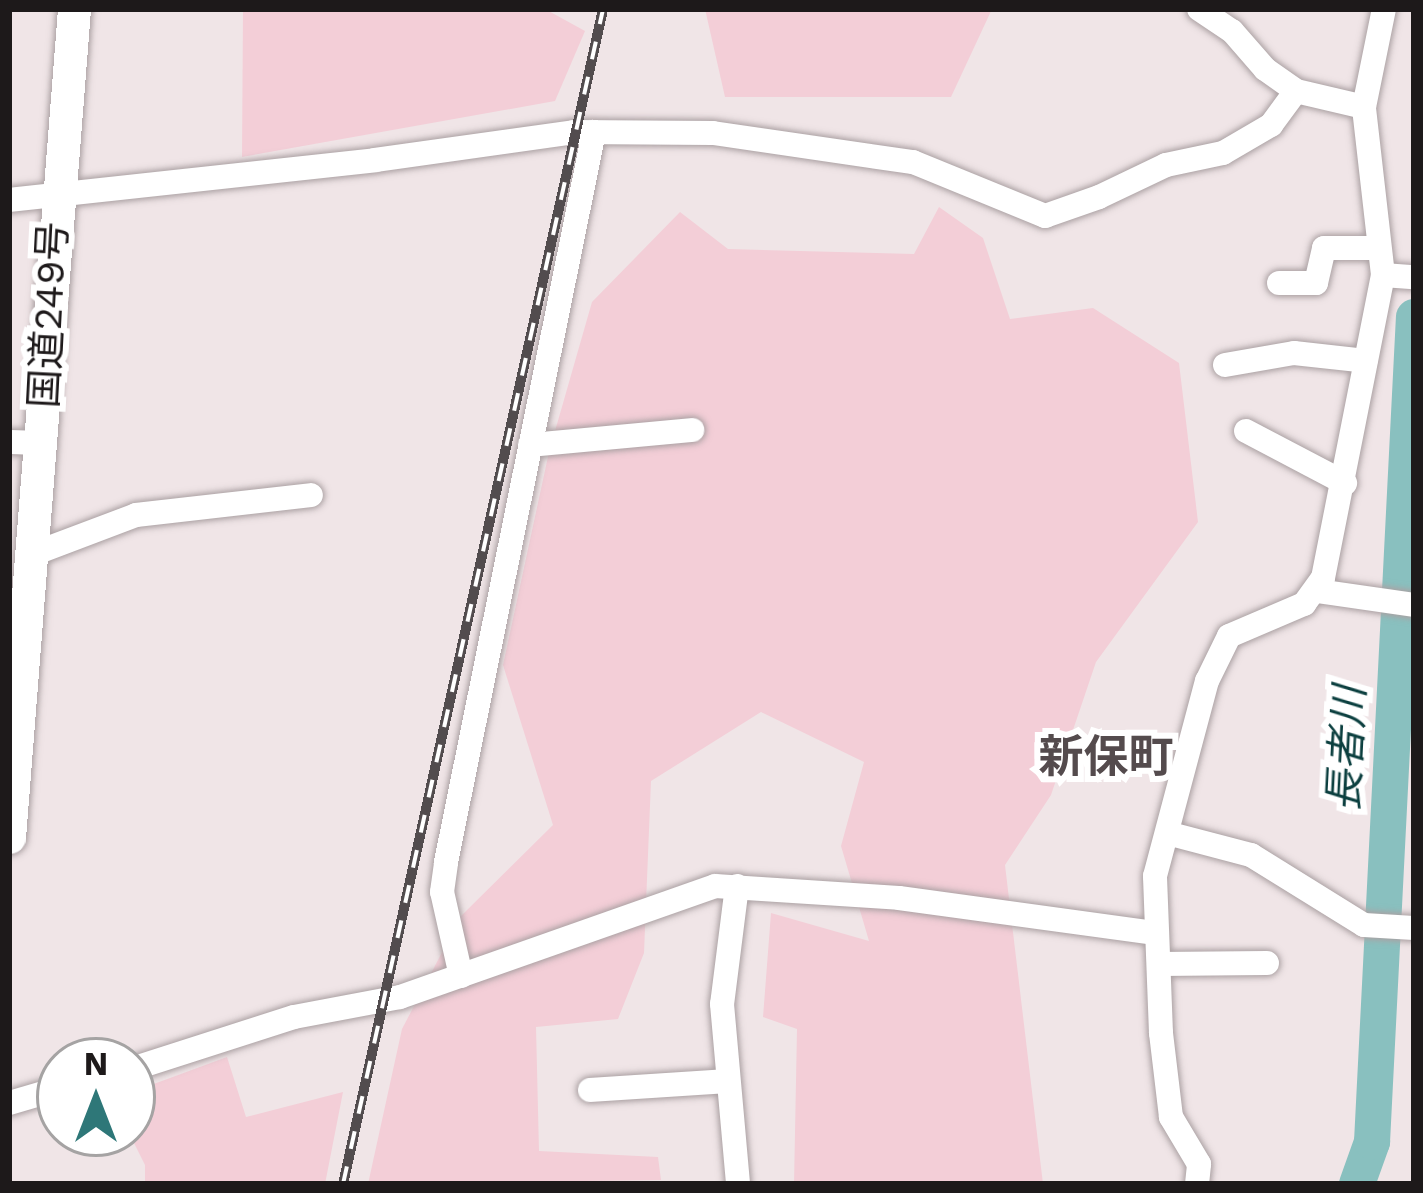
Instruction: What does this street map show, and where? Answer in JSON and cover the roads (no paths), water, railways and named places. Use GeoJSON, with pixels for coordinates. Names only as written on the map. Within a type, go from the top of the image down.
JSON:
{"type":"FeatureCollection","features":[{"type":"Feature","properties":{"kind":"highway","name":"国道249号"},"geometry":{"type":"LineString","coordinates":[[9,837],[33,554],[25,443],[74,9]]}},
{"type":"Feature","properties":{"kind":"street"},"geometry":{"type":"LineString","coordinates":[[1199,9],[1232,31],[1265,69],[1296,92],[1364,107]]}},
{"type":"Feature","properties":{"kind":"street"},"geometry":{"type":"LineString","coordinates":[[1197,1184],[1199,1164],[1172,1117],[1155,876],[1207,681],[1229,636],[1304,604],[1318,591],[1345,483],[1366,362],[1399,276],[1379,248],[1364,107],[1384,9]]}},
{"type":"Feature","properties":{"kind":"street"},"geometry":{"type":"LineString","coordinates":[[9,200],[56,199],[594,132],[713,133],[914,162],[1045,215],[1166,165],[1223,153],[1271,125],[1296,92]]}},
{"type":"Feature","properties":{"kind":"street"},"geometry":{"type":"LineString","coordinates":[[461,976],[442,892],[446,862],[594,132]]}},
{"type":"Feature","properties":{"kind":"street"},"geometry":{"type":"LineString","coordinates":[[1279,283],[1316,283],[1324,248],[1379,248]]}},
{"type":"Feature","properties":{"kind":"street"},"geometry":{"type":"LineString","coordinates":[[1225,365],[1294,353],[1366,362]]}},
{"type":"Feature","properties":{"kind":"street"},"geometry":{"type":"LineString","coordinates":[[530,445],[692,430]]}},
{"type":"Feature","properties":{"kind":"street"},"geometry":{"type":"LineString","coordinates":[[1246,430],[1345,483]]}},
{"type":"Feature","properties":{"kind":"street"},"geometry":{"type":"LineString","coordinates":[[33,554],[136,515],[311,495]]}},
{"type":"Feature","properties":{"kind":"street"},"geometry":{"type":"LineString","coordinates":[[1318,591],[1412,604]]}},
{"type":"Feature","properties":{"kind":"street"},"geometry":{"type":"LineString","coordinates":[[1167,832],[1251,855],[1364,925],[1409,928]]}},
{"type":"Feature","properties":{"kind":"street"},"geometry":{"type":"LineString","coordinates":[[156,1061],[295,1017],[400,997],[715,886],[899,898],[1156,933]]}},
{"type":"Feature","properties":{"kind":"street"},"geometry":{"type":"LineString","coordinates":[[737,886],[722,1004],[738,1184]]}},
{"type":"Feature","properties":{"kind":"street"},"geometry":{"type":"LineString","coordinates":[[1159,964],[1267,963]]}},
{"type":"Feature","properties":{"kind":"street"},"geometry":{"type":"LineString","coordinates":[[590,1090],[728,1081]]}},
{"type":"Feature","properties":{"kind":"waterway","name":"長者川"},"geometry":{"type":"LineString","coordinates":[[1357,1184],[1372,1142],[1414,317]]}},
{"type":"Feature","properties":{"kind":"railway"},"geometry":{"type":"LineString","coordinates":[[343,1184],[603,9]]}},
{"type":"Feature","properties":{"kind":"district","name":"新保町"},"geometry":{"type":"Point","coordinates":[1106,757]}}]}
